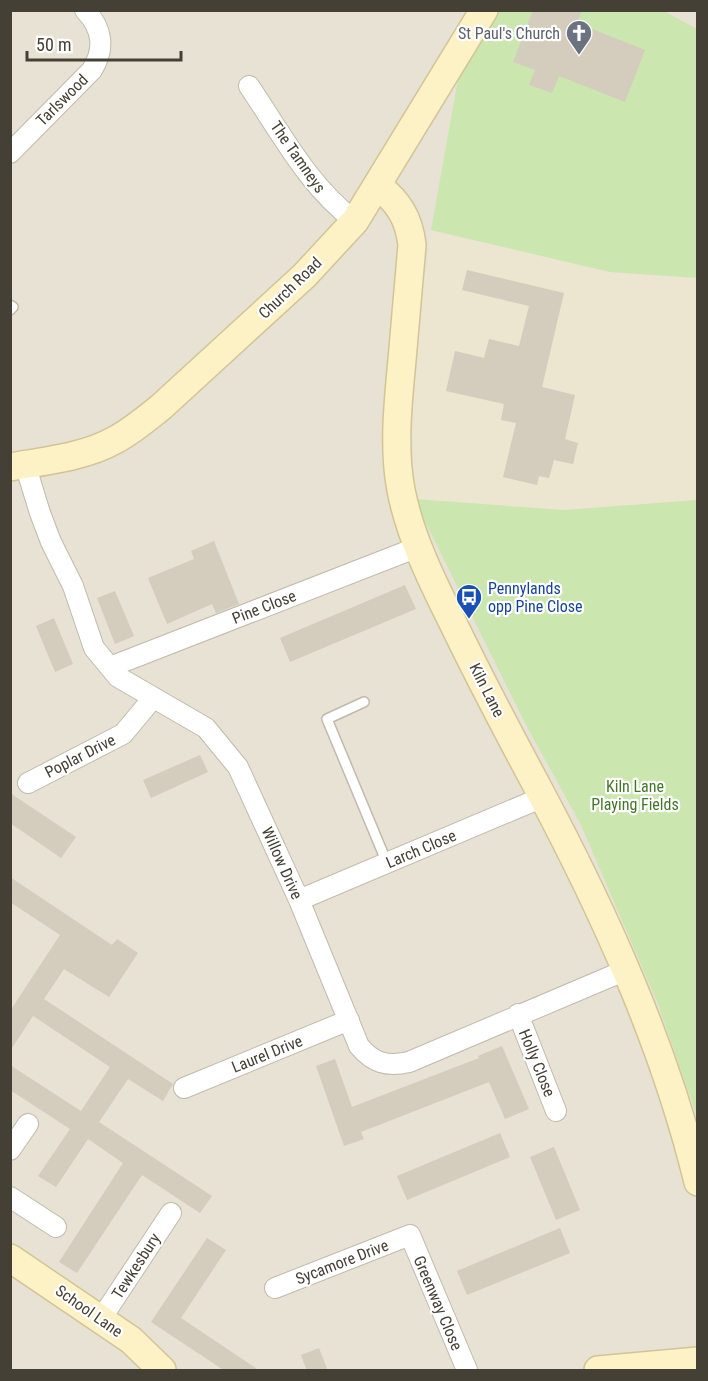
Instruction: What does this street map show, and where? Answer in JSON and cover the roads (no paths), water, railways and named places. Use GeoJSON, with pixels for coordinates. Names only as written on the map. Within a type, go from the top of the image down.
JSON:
{"type":"FeatureCollection","features":[{"type":"Feature","properties":{"kind":"street","name":"Tarlswood"},"geometry":{"type":"LineString","coordinates":[[10,153],[92,70],[98,60],[101,51],[99,31],[85,10]]}},
{"type":"Feature","properties":{"kind":"street","name":"Church Road"},"geometry":{"type":"LineString","coordinates":[[18,465],[88,451],[114,441],[136,427],[170,400],[304,276],[355,221],[484,10]]}},
{"type":"Feature","properties":{"kind":"street","name":"The Tamneys"},"geometry":{"type":"LineString","coordinates":[[249,86],[318,188],[337,208],[355,221]]}},
{"type":"Feature","properties":{"kind":"street","name":"Kiln Lane"},"geometry":{"type":"LineString","coordinates":[[378,186],[397,202],[404,213],[410,228],[412,245],[400,380],[397,456],[400,488],[407,518],[418,547],[476,670],[601,912],[626,970],[666,1076],[698,1182]]}},
{"type":"Feature","properties":{"kind":"street","name":"Willow Drive"},"geometry":{"type":"LineString","coordinates":[[18,465],[72,586],[94,648],[118,677],[206,728],[238,767],[299,900],[359,1046],[367,1055],[376,1062],[398,1064],[409,1062],[626,970]]}},
{"type":"Feature","properties":{"kind":"street","name":"Pine Close"},"geometry":{"type":"LineString","coordinates":[[110,667],[418,547]]}},
{"type":"Feature","properties":{"kind":"street","name":"Poplar Drive"},"geometry":{"type":"LineString","coordinates":[[28,783],[123,734],[153,698]]}},
{"type":"Feature","properties":{"kind":"street","name":"Larch Close"},"geometry":{"type":"LineString","coordinates":[[299,900],[543,797]]}},
{"type":"Feature","properties":{"kind":"street","name":"Holly Close"},"geometry":{"type":"LineString","coordinates":[[518,1014],[556,1111]]}},
{"type":"Feature","properties":{"kind":"street","name":"Laurel Drive"},"geometry":{"type":"LineString","coordinates":[[184,1088],[349,1020]]}},
{"type":"Feature","properties":{"kind":"street"},"geometry":{"type":"LineString","coordinates":[[10,1150],[28,1124]]}},
{"type":"Feature","properties":{"kind":"street"},"geometry":{"type":"LineString","coordinates":[[10,1197],[56,1227]]}},
{"type":"Feature","properties":{"kind":"street","name":"Tewkesbury"},"geometry":{"type":"LineString","coordinates":[[101,1319],[171,1213]]}},
{"type":"Feature","properties":{"kind":"street","name":"Sycamore Drive"},"geometry":{"type":"LineString","coordinates":[[274,1288],[410,1235]]}},
{"type":"Feature","properties":{"kind":"street","name":"Greenway Close"},"geometry":{"type":"LineString","coordinates":[[410,1235],[467,1371]]}},
{"type":"Feature","properties":{"kind":"street","name":"School Lane"},"geometry":{"type":"LineString","coordinates":[[10,1258],[131,1340],[162,1371]]}},
{"type":"Feature","properties":{"kind":"street"},"geometry":{"type":"LineString","coordinates":[[598,1371],[698,1361]]}},
{"type":"Feature","properties":{"kind":"lane"},"geometry":{"type":"LineString","coordinates":[[10,305],[13,307],[10,310]]}},
{"type":"Feature","properties":{"kind":"lane"},"geometry":{"type":"LineString","coordinates":[[364,702],[327,719],[387,863]]}},
{"type":"Feature","properties":{"kind":"place","name":"St Paul's Church"},"geometry":{"type":"Point","coordinates":[579,56]}},
{"type":"Feature","properties":{"kind":"place","name":"Pennylands opp Pine Close"},"geometry":{"type":"Point","coordinates":[469,620]}},
{"type":"Feature","properties":{"kind":"park label","name":"Kiln Lane Playing Fields"},"geometry":{"type":"Point","coordinates":[635,795]}}]}
